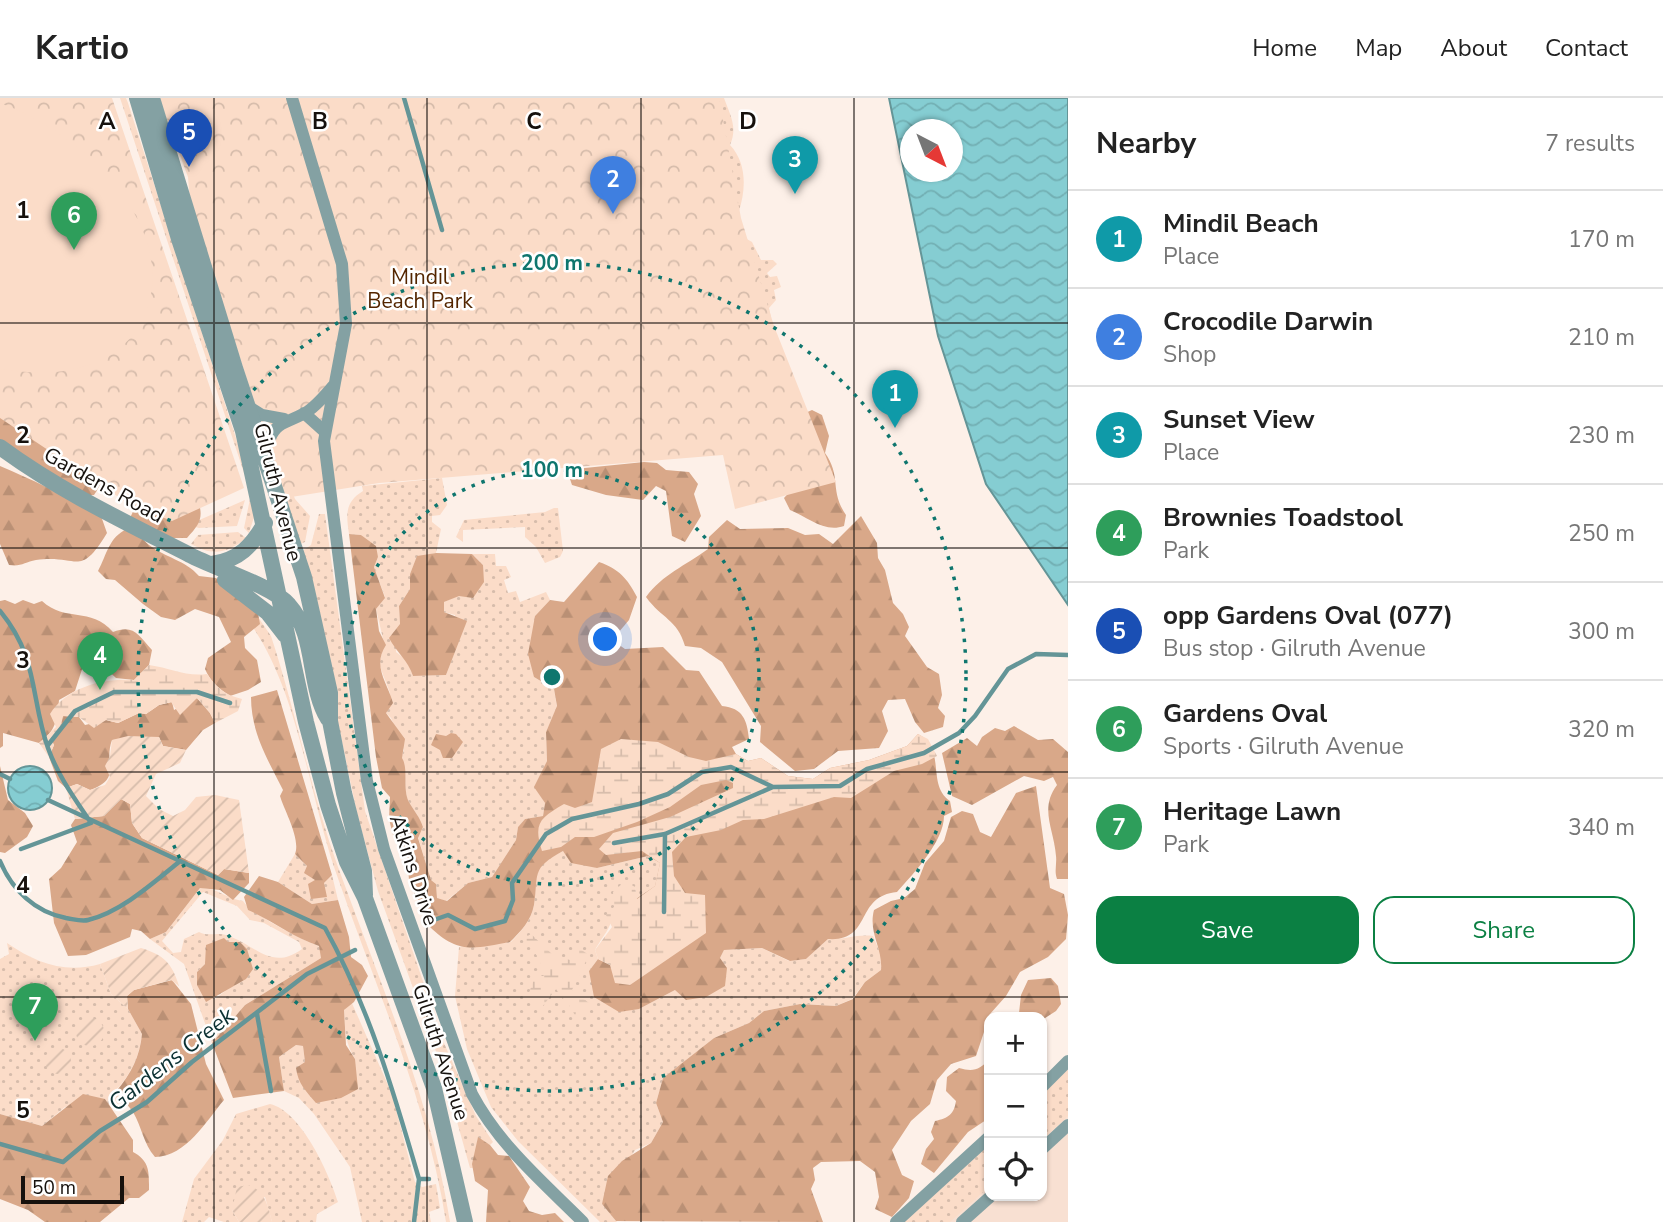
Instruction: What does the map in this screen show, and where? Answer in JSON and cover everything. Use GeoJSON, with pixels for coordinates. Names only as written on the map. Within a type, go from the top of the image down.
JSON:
{"type":"FeatureCollection","features":[{"type":"Feature","properties":{"kind":"street","name":"Gilruth Avenue"},"geometry":{"type":"LineString","coordinates":[[137,98],[178,239],[232,396],[265,523],[289,640],[328,804],[347,862],[365,898],[434,1088],[466,1222]]}},
{"type":"Feature","properties":{"kind":"street","name":"Gilruth Avenue"},"geometry":{"type":"LineString","coordinates":[[152,98],[315,619],[330,694],[330,722],[364,871],[365,898]]}},
{"type":"Feature","properties":{"kind":"street","name":"Atkins Drive"},"geometry":{"type":"LineString","coordinates":[[292,98],[342,264],[346,324],[324,431],[362,755],[384,849],[466,1081],[479,1107],[521,1161],[583,1222]]}},
{"type":"Feature","properties":{"kind":"street"},"geometry":{"type":"LineString","coordinates":[[232,396],[262,415],[284,419],[304,413],[334,385]]}},
{"type":"Feature","properties":{"kind":"street"},"geometry":{"type":"LineString","coordinates":[[304,413],[324,431]]}},
{"type":"Feature","properties":{"kind":"street"},"geometry":{"type":"LineString","coordinates":[[264,449],[272,432],[284,419]]}},
{"type":"Feature","properties":{"kind":"street","name":"Gardens Road"},"geometry":{"type":"LineString","coordinates":[[0,447],[38,475],[190,555],[282,598],[302,624],[320,706],[330,722]]}},
{"type":"Feature","properties":{"kind":"street"},"geometry":{"type":"LineString","coordinates":[[212,565],[236,558],[254,543],[265,523]]}},
{"type":"Feature","properties":{"kind":"street","name":"Gardens Road"},"geometry":{"type":"LineString","coordinates":[[190,555],[268,613],[289,640]]}},
{"type":"Feature","properties":{"kind":"street"},"geometry":{"type":"LineString","coordinates":[[1047,1082],[1068,1061]]}},
{"type":"Feature","properties":{"kind":"street"},"geometry":{"type":"LineString","coordinates":[[1047,1144],[1068,1125]]}},
{"type":"Feature","properties":{"kind":"street"},"geometry":{"type":"LineString","coordinates":[[896,1222],[988,1138]]}},
{"type":"Feature","properties":{"kind":"street"},"geometry":{"type":"LineString","coordinates":[[962,1222],[985,1201]]}},
{"type":"Feature","properties":{"kind":"shaded area"},"geometry":{"type":"Polygon","coordinates":[[[1068,1115],[1068,1222],[947,1222],[984,1189],[984,1201],[1047,1201],[1047,1134],[1068,1115]]]}},
{"type":"Feature","properties":{"kind":"green space"},"geometry":{"type":"Polygon","coordinates":[[[0,98],[112,98],[244,488],[172,521],[129,504],[0,418],[0,98]]]}},
{"type":"Feature","properties":{"kind":"green space"},"geometry":{"type":"Polygon","coordinates":[[[120,98],[126,98],[128,103],[254,494],[255,514],[249,533],[244,528],[251,494],[120,98]]]}},
{"type":"Feature","properties":{"kind":"green space","name":"Mindil Beach Park"},"geometry":{"type":"Polygon","coordinates":[[[159,98],[719,98],[741,218],[774,326],[836,482],[735,509],[723,455],[379,483],[285,498],[190,203],[188,177],[159,98]]]}},
{"type":"Feature","properties":{"kind":"green space"},"geometry":{"type":"Polygon","coordinates":[[[690,98],[724,98],[733,127],[730,145],[740,160],[744,176],[739,211],[690,98]]]}},
{"type":"Feature","properties":{"kind":"green space"},"geometry":{"type":"Polygon","coordinates":[[[0,103],[43,124],[84,153],[119,189],[143,231],[150,256],[152,280],[149,303],[141,323],[128,340],[111,354],[89,365],[47,372],[0,369],[0,103]]]}},
{"type":"Feature","properties":{"kind":"green space"},"geometry":{"type":"Polygon","coordinates":[[[745,238],[752,242],[761,260],[773,260],[777,264],[767,273],[770,277],[777,276],[781,287],[774,290],[776,300],[769,308],[771,317],[747,325],[745,238]]]}},
{"type":"Feature","properties":{"kind":"green space"},"geometry":{"type":"Polygon","coordinates":[[[0,394],[109,472],[94,495],[83,496],[0,442],[0,394]]]}},
{"type":"Feature","properties":{"kind":"green space"},"geometry":{"type":"Polygon","coordinates":[[[812,410],[822,415],[829,436],[825,453],[833,469],[838,498],[846,515],[844,526],[837,528],[816,523],[790,510],[784,498],[794,487],[803,414],[812,410]]]}},
{"type":"Feature","properties":{"kind":"green space"},"geometry":{"type":"Polygon","coordinates":[[[273,462],[283,467],[295,499],[310,516],[305,542],[300,544],[273,462]]]}},
{"type":"Feature","properties":{"kind":"green space"},"geometry":{"type":"Polygon","coordinates":[[[657,463],[666,470],[689,472],[698,484],[694,494],[701,516],[685,542],[672,536],[666,491],[656,486],[643,500],[606,495],[572,485],[569,476],[575,469],[657,463]]]}},
{"type":"Feature","properties":{"kind":"green space"},"geometry":{"type":"Polygon","coordinates":[[[0,466],[101,516],[107,533],[90,556],[77,561],[50,559],[9,565],[0,544],[0,466]]]}},
{"type":"Feature","properties":{"kind":"green space"},"geometry":{"type":"Polygon","coordinates":[[[442,478],[447,505],[440,515],[432,516],[432,522],[441,529],[436,553],[417,557],[410,574],[410,589],[399,606],[400,624],[396,652],[408,661],[413,676],[446,675],[460,638],[455,615],[444,612],[444,602],[459,595],[483,565],[472,554],[495,554],[496,566],[506,566],[511,577],[504,580],[508,593],[516,591],[520,602],[546,592],[550,600],[535,616],[534,677],[554,689],[557,707],[546,732],[547,761],[535,787],[545,803],[543,816],[525,819],[518,827],[516,840],[492,877],[468,883],[446,901],[437,898],[436,884],[431,880],[418,837],[423,827],[407,797],[405,768],[401,758],[404,750],[391,718],[386,713],[390,693],[379,664],[384,643],[376,609],[385,597],[374,567],[378,557],[361,535],[349,534],[347,520],[350,504],[363,491],[362,486],[442,478]]]}},
{"type":"Feature","properties":{"kind":"green space"},"geometry":{"type":"Polygon","coordinates":[[[197,497],[200,519],[187,538],[171,538],[130,518],[138,501],[197,497]]]}},
{"type":"Feature","properties":{"kind":"green space"},"geometry":{"type":"Polygon","coordinates":[[[245,500],[237,526],[199,528],[188,525],[245,500]]]}},
{"type":"Feature","properties":{"kind":"green space"},"geometry":{"type":"Polygon","coordinates":[[[558,508],[563,551],[560,557],[545,563],[536,547],[525,537],[525,527],[463,530],[463,542],[456,537],[464,520],[545,512],[558,508]]]}},
{"type":"Feature","properties":{"kind":"green space"},"geometry":{"type":"Polygon","coordinates":[[[319,514],[325,514],[365,811],[444,1043],[476,1116],[493,1142],[490,1145],[478,1138],[473,1168],[470,1168],[442,1068],[378,891],[357,813],[302,551],[311,545],[319,514]]]}},
{"type":"Feature","properties":{"kind":"green space"},"geometry":{"type":"Polygon","coordinates":[[[861,516],[877,543],[878,558],[885,570],[893,603],[903,614],[909,627],[905,636],[927,667],[939,674],[942,695],[938,708],[945,716],[943,727],[924,733],[915,722],[905,699],[888,700],[882,711],[888,731],[879,748],[838,751],[814,769],[795,771],[760,742],[761,726],[722,662],[701,648],[685,646],[678,630],[646,597],[667,576],[708,549],[709,537],[727,520],[740,529],[788,528],[805,535],[819,534],[833,544],[861,516]]]}},
{"type":"Feature","properties":{"kind":"green space"},"geometry":{"type":"Polygon","coordinates":[[[127,529],[155,549],[188,566],[199,576],[216,578],[258,613],[260,624],[244,637],[245,648],[257,660],[261,682],[230,696],[209,677],[205,669],[208,658],[231,642],[219,617],[195,609],[175,620],[161,617],[115,580],[106,579],[98,571],[112,541],[127,529]]]}},
{"type":"Feature","properties":{"kind":"green space"},"geometry":{"type":"Polygon","coordinates":[[[238,532],[246,538],[226,550],[213,552],[191,544],[198,535],[238,532]]]}},
{"type":"Feature","properties":{"kind":"green space"},"geometry":{"type":"Polygon","coordinates":[[[349,534],[361,535],[376,546],[378,557],[374,567],[385,598],[376,609],[379,631],[386,645],[380,667],[393,703],[386,713],[405,739],[402,758],[407,797],[423,827],[418,838],[431,880],[436,884],[437,898],[447,901],[468,883],[492,877],[516,840],[518,827],[525,819],[543,816],[545,803],[534,787],[547,761],[546,732],[557,706],[554,689],[534,677],[528,654],[535,616],[550,600],[564,602],[599,562],[622,575],[637,597],[629,620],[618,633],[615,642],[625,649],[663,647],[686,670],[699,671],[722,706],[735,709],[743,716],[749,739],[732,747],[736,754],[748,761],[761,758],[788,776],[813,779],[830,768],[869,760],[907,746],[918,734],[932,749],[939,786],[950,801],[952,812],[944,816],[943,826],[934,846],[919,866],[897,892],[874,901],[852,933],[842,938],[828,939],[806,959],[790,961],[762,948],[724,950],[720,958],[727,968],[725,986],[706,997],[686,1000],[675,990],[639,1009],[619,1012],[594,997],[589,971],[598,959],[610,965],[636,899],[655,886],[660,863],[648,856],[597,868],[571,863],[563,851],[545,863],[538,873],[531,916],[510,942],[466,947],[448,941],[429,926],[428,908],[414,896],[415,884],[409,880],[407,855],[393,835],[389,819],[390,797],[382,788],[376,757],[349,534]]]}},
{"type":"Feature","properties":{"kind":"green space"},"geometry":{"type":"Polygon","coordinates":[[[436,553],[472,554],[483,565],[484,582],[473,598],[459,596],[444,602],[444,612],[467,621],[446,675],[413,676],[389,638],[400,624],[399,606],[410,589],[410,574],[417,556],[436,553]]]}},
{"type":"Feature","properties":{"kind":"green space"},"geometry":{"type":"Polygon","coordinates":[[[23,600],[34,604],[42,601],[60,611],[96,619],[113,632],[131,630],[152,650],[149,665],[134,680],[116,678],[99,662],[85,660],[75,691],[59,700],[56,719],[49,734],[39,743],[3,733],[3,746],[0,748],[0,601],[15,604],[23,600]]]}},
{"type":"Feature","properties":{"kind":"green space"},"geometry":{"type":"Polygon","coordinates":[[[258,617],[271,636],[328,839],[417,1086],[441,1176],[450,1222],[446,1222],[437,1176],[413,1086],[334,867],[291,711],[280,680],[252,626],[258,617]]]}},
{"type":"Feature","properties":{"kind":"green space"},"geometry":{"type":"Polygon","coordinates":[[[149,665],[185,673],[207,674],[222,690],[242,699],[238,711],[215,723],[197,698],[180,715],[171,702],[118,723],[106,720],[94,728],[79,717],[63,716],[60,730],[51,738],[54,745],[49,757],[39,743],[56,727],[50,714],[57,705],[87,686],[134,680],[149,665]]]}},
{"type":"Feature","properties":{"kind":"green space"},"geometry":{"type":"Polygon","coordinates":[[[277,690],[332,875],[324,883],[327,897],[311,899],[308,884],[315,880],[304,873],[307,866],[295,854],[294,833],[280,796],[283,790],[261,746],[254,722],[251,697],[277,690]]]}},
{"type":"Feature","properties":{"kind":"green space"},"geometry":{"type":"Polygon","coordinates":[[[197,698],[215,723],[203,730],[186,750],[163,746],[159,737],[112,740],[109,775],[100,785],[90,790],[77,784],[66,788],[58,781],[49,757],[54,745],[50,738],[63,716],[79,717],[85,725],[106,720],[118,723],[139,713],[146,714],[159,705],[172,702],[174,710],[197,698]]]}},
{"type":"Feature","properties":{"kind":"green space"},"geometry":{"type":"Polygon","coordinates":[[[1014,726],[1038,740],[1053,739],[1068,752],[1068,879],[1057,879],[1056,876],[1055,846],[1048,811],[1057,785],[1053,777],[1044,781],[1024,776],[972,805],[952,796],[942,753],[967,738],[977,746],[982,737],[995,728],[1005,731],[1014,726]]]}},
{"type":"Feature","properties":{"kind":"green space"},"geometry":{"type":"Polygon","coordinates":[[[436,734],[446,736],[456,734],[463,742],[452,758],[443,758],[440,750],[431,745],[436,734]]]}},
{"type":"Feature","properties":{"kind":"green space"},"geometry":{"type":"Polygon","coordinates":[[[918,734],[928,739],[937,756],[922,764],[894,771],[851,798],[834,797],[764,819],[743,820],[721,830],[686,837],[672,852],[674,876],[685,893],[705,895],[706,933],[630,985],[615,983],[610,965],[598,959],[595,950],[612,927],[606,915],[614,907],[613,892],[625,881],[635,887],[637,899],[655,886],[660,863],[642,851],[606,855],[599,849],[613,833],[670,817],[733,788],[733,783],[726,780],[701,785],[670,807],[594,837],[575,837],[561,847],[542,851],[539,842],[541,822],[549,813],[564,804],[575,808],[592,802],[601,749],[621,739],[658,742],[689,757],[706,761],[736,754],[748,761],[761,758],[788,776],[813,779],[830,768],[869,760],[907,746],[918,734]]]}},
{"type":"Feature","properties":{"kind":"green space"},"geometry":{"type":"Polygon","coordinates":[[[128,736],[159,737],[163,746],[186,750],[180,763],[156,774],[146,796],[159,809],[173,816],[185,810],[196,797],[215,795],[239,800],[249,873],[224,869],[218,875],[142,838],[132,823],[130,804],[121,799],[104,816],[75,819],[66,788],[77,784],[90,790],[105,785],[110,777],[105,766],[110,756],[112,740],[128,736]]]}},
{"type":"Feature","properties":{"kind":"green space"},"geometry":{"type":"Polygon","coordinates":[[[0,766],[8,800],[25,813],[33,826],[27,837],[5,853],[0,852],[0,766]]]}},
{"type":"Feature","properties":{"kind":"green space"},"geometry":{"type":"Polygon","coordinates":[[[1036,786],[1050,888],[1064,894],[1068,915],[1066,939],[1048,957],[1020,972],[1006,996],[992,1012],[984,1012],[984,1032],[976,1056],[951,1064],[937,1080],[930,1104],[911,1121],[892,1150],[902,1175],[914,1181],[909,1198],[892,1217],[875,1209],[879,1197],[875,1172],[860,1161],[821,1162],[813,1168],[815,1180],[811,1189],[823,1222],[616,1221],[602,1204],[608,1176],[622,1161],[651,1143],[663,1122],[656,1103],[663,1078],[714,1038],[749,1023],[764,1011],[800,1004],[836,1006],[853,999],[865,982],[881,970],[873,926],[874,910],[904,898],[915,889],[925,863],[944,841],[951,817],[962,811],[973,814],[980,832],[991,837],[1016,793],[1036,786]]]}},
{"type":"Feature","properties":{"kind":"green space"},"geometry":{"type":"Polygon","coordinates":[[[121,799],[130,804],[132,823],[142,838],[218,875],[224,869],[249,873],[249,883],[233,900],[220,890],[200,888],[166,932],[150,939],[141,931],[132,929],[130,937],[86,955],[68,956],[54,923],[49,879],[61,868],[77,842],[71,825],[75,819],[104,816],[121,799]]]}},
{"type":"Feature","properties":{"kind":"green space"},"geometry":{"type":"Polygon","coordinates":[[[563,851],[597,868],[648,856],[660,863],[655,886],[636,899],[635,887],[614,907],[610,926],[595,950],[598,959],[589,971],[639,1009],[675,990],[720,958],[724,950],[762,948],[789,961],[806,959],[828,939],[873,936],[882,957],[881,970],[865,982],[852,999],[836,1006],[800,1004],[764,1011],[749,1023],[714,1038],[663,1078],[656,1103],[663,1122],[651,1143],[635,1150],[602,1204],[617,1222],[600,1222],[518,1141],[491,1107],[467,1049],[455,996],[459,947],[511,942],[531,916],[540,867],[563,851]]]}},
{"type":"Feature","properties":{"kind":"green space"},"geometry":{"type":"Polygon","coordinates":[[[295,854],[324,883],[332,875],[338,900],[312,904],[278,882],[295,854]]]}},
{"type":"Feature","properties":{"kind":"green space"},"geometry":{"type":"Polygon","coordinates":[[[259,876],[278,882],[312,904],[338,900],[349,937],[351,957],[362,965],[368,976],[354,1002],[344,1010],[346,1045],[355,1059],[358,1089],[341,1098],[316,1103],[309,1095],[296,1068],[305,1062],[303,1046],[296,1045],[279,1057],[284,1091],[233,1098],[212,1043],[245,1005],[321,958],[319,946],[248,910],[244,897],[259,876]]]}},
{"type":"Feature","properties":{"kind":"green space"},"geometry":{"type":"Polygon","coordinates":[[[200,888],[206,888],[243,901],[266,919],[319,946],[322,951],[321,958],[245,1005],[212,1043],[184,964],[150,939],[166,932],[200,888]],[[203,892],[162,941],[173,953],[181,952],[184,939],[199,932],[226,935],[272,957],[281,958],[302,949],[299,942],[264,923],[250,920],[237,906],[203,892]],[[205,964],[197,972],[215,999],[233,985],[205,964]]]}},
{"type":"Feature","properties":{"kind":"green space"},"geometry":{"type":"Polygon","coordinates":[[[531,934],[553,955],[570,960],[580,949],[589,955],[572,990],[589,1003],[587,1015],[575,1016],[556,989],[539,1011],[529,993],[535,976],[544,976],[540,960],[524,938],[531,934]]]}},
{"type":"Feature","properties":{"kind":"green space"},"geometry":{"type":"Polygon","coordinates":[[[224,938],[228,942],[240,942],[247,949],[253,969],[246,979],[206,1002],[197,985],[197,972],[205,964],[206,945],[224,938]]]}},
{"type":"Feature","properties":{"kind":"green space"},"geometry":{"type":"Polygon","coordinates":[[[7,943],[51,965],[75,968],[100,964],[111,994],[128,1009],[142,1034],[134,1064],[117,1089],[122,1102],[111,1110],[105,1099],[65,1107],[42,1126],[0,1114],[0,959],[9,954],[7,943]]]}},
{"type":"Feature","properties":{"kind":"green space"},"geometry":{"type":"Polygon","coordinates":[[[141,948],[166,961],[179,986],[171,980],[134,990],[127,996],[128,1009],[111,994],[100,964],[141,948]]]}},
{"type":"Feature","properties":{"kind":"green space"},"geometry":{"type":"Polygon","coordinates":[[[1051,978],[1058,986],[1061,1004],[1056,1011],[1047,1017],[1047,1012],[1019,1012],[1021,995],[1028,980],[1051,978]]]}},
{"type":"Feature","properties":{"kind":"green space"},"geometry":{"type":"Polygon","coordinates":[[[172,980],[191,1004],[206,1064],[224,1100],[186,1144],[177,1151],[155,1157],[133,1112],[117,1090],[134,1064],[142,1034],[128,1009],[127,996],[134,990],[172,980]]]}},
{"type":"Feature","properties":{"kind":"green space"},"geometry":{"type":"Polygon","coordinates":[[[31,993],[43,1006],[45,1014],[45,1024],[36,1029],[28,1026],[15,1013],[15,1003],[20,996],[31,993]]]}},
{"type":"Feature","properties":{"kind":"green space"},"geometry":{"type":"Polygon","coordinates":[[[351,1001],[392,1094],[415,1182],[422,1187],[436,1184],[440,1208],[429,1212],[431,1222],[362,1222],[350,1167],[314,1114],[299,1098],[284,1091],[279,1057],[296,1045],[303,1046],[305,1062],[331,1097],[341,1098],[355,1059],[347,1041],[344,1010],[351,1001]]]}},
{"type":"Feature","properties":{"kind":"green space"},"geometry":{"type":"Polygon","coordinates":[[[90,1018],[100,1022],[104,1032],[100,1042],[90,1046],[80,1042],[76,1032],[80,1022],[90,1018]]]}},
{"type":"Feature","properties":{"kind":"green space"},"geometry":{"type":"Polygon","coordinates":[[[58,1048],[67,1052],[71,1061],[67,1070],[58,1074],[49,1070],[45,1061],[49,1052],[58,1048]]]}},
{"type":"Feature","properties":{"kind":"green space"},"geometry":{"type":"Polygon","coordinates":[[[984,1064],[984,1121],[968,1132],[934,1173],[921,1164],[926,1149],[934,1139],[931,1132],[935,1121],[950,1115],[955,1105],[956,1101],[946,1091],[947,1077],[959,1068],[972,1070],[984,1064]]]}},
{"type":"Feature","properties":{"kind":"green space"},"geometry":{"type":"Polygon","coordinates":[[[1068,1069],[1068,1116],[1047,1135],[1047,1090],[1068,1069]]]}},
{"type":"Feature","properties":{"kind":"green space"},"geometry":{"type":"Polygon","coordinates":[[[83,1094],[105,1099],[133,1140],[133,1152],[146,1163],[149,1190],[139,1198],[129,1198],[100,1222],[45,1222],[28,1210],[0,1199],[0,1114],[42,1126],[83,1094]]]}},
{"type":"Feature","properties":{"kind":"green space"},"geometry":{"type":"Polygon","coordinates":[[[270,1104],[281,1109],[303,1130],[321,1160],[338,1202],[317,1214],[316,1222],[272,1222],[265,1197],[232,1210],[239,1222],[224,1222],[209,1217],[204,1222],[182,1222],[194,1179],[223,1140],[236,1114],[270,1104]]]}},
{"type":"Feature","properties":{"kind":"green space"},"geometry":{"type":"Polygon","coordinates":[[[478,1137],[498,1155],[509,1156],[530,1187],[523,1201],[529,1211],[542,1215],[555,1213],[564,1222],[486,1222],[488,1190],[475,1181],[472,1164],[478,1137]]]}},
{"type":"Feature","properties":{"kind":"green space"},"geometry":{"type":"Polygon","coordinates":[[[984,1149],[984,1191],[950,1222],[903,1222],[984,1149]]]}},
{"type":"Feature","properties":{"kind":"green space"},"geometry":{"type":"Polygon","coordinates":[[[248,1185],[262,1195],[272,1222],[239,1222],[232,1210],[237,1187],[248,1185]]]}},
{"type":"Feature","properties":{"kind":"water"},"geometry":{"type":"Polygon","coordinates":[[[889,98],[1068,98],[1068,605],[986,484],[938,336],[906,182],[963,182],[963,119],[900,119],[900,151],[889,98]]]}},
{"type":"Feature","properties":{"kind":"water"},"geometry":{"type":"Polygon","coordinates":[[[30,766],[45,773],[52,788],[45,803],[30,810],[15,803],[8,788],[15,773],[30,766]]]}},
{"type":"Feature","properties":{"kind":"waterway"},"geometry":{"type":"LineString","coordinates":[[404,98],[442,230]]}},
{"type":"Feature","properties":{"kind":"waterway"},"geometry":{"type":"LineString","coordinates":[[0,611],[13,628],[28,662],[42,729],[52,758],[91,823],[21,849]]}},
{"type":"Feature","properties":{"kind":"waterway","name":"Gardens Creek"},"geometry":{"type":"LineString","coordinates":[[428,922],[448,915],[475,929],[505,921],[513,900],[512,883],[546,834],[572,819],[639,804],[668,794],[702,772],[731,767],[773,787],[840,786],[867,769],[924,753],[959,733],[975,716],[1008,669],[1036,654],[1068,655]]}},
{"type":"Feature","properties":{"kind":"waterway"},"geometry":{"type":"LineString","coordinates":[[48,745],[75,711],[114,692],[197,692],[230,703]]}},
{"type":"Feature","properties":{"kind":"waterway"},"geometry":{"type":"LineString","coordinates":[[0,774],[10,779]]}},
{"type":"Feature","properties":{"kind":"waterway"},"geometry":{"type":"LineString","coordinates":[[614,843],[665,834],[773,787]]}},
{"type":"Feature","properties":{"kind":"waterway"},"geometry":{"type":"LineString","coordinates":[[48,800],[325,928],[367,1019],[419,1179],[429,1179]]}},
{"type":"Feature","properties":{"kind":"waterway"},"geometry":{"type":"LineString","coordinates":[[664,912],[665,834]]}},
{"type":"Feature","properties":{"kind":"waterway"},"geometry":{"type":"LineString","coordinates":[[0,861],[18,890],[35,905],[55,915],[83,921],[124,904],[179,862]]}},
{"type":"Feature","properties":{"kind":"waterway","name":"Gardens Creek"},"geometry":{"type":"LineString","coordinates":[[0,1144],[63,1162],[100,1131],[147,1102],[192,1062],[307,974],[355,950]]}},
{"type":"Feature","properties":{"kind":"waterway"},"geometry":{"type":"LineString","coordinates":[[257,1014],[271,1091]]}},
{"type":"Feature","properties":{"kind":"waterway"},"geometry":{"type":"LineString","coordinates":[[414,1222],[419,1179]]}},
{"type":"Feature","properties":{"kind":"place","name":"opp Gardens Oval (077)"},"geometry":{"type":"Point","coordinates":[189,167]}},
{"type":"Feature","properties":{"kind":"place","name":"Sunset View"},"geometry":{"type":"Point","coordinates":[795,194]}},
{"type":"Feature","properties":{"kind":"place","name":"Crocodile Darwin"},"geometry":{"type":"Point","coordinates":[613,214]}},
{"type":"Feature","properties":{"kind":"place","name":"Gardens Oval"},"geometry":{"type":"Point","coordinates":[74,250]}},
{"type":"Feature","properties":{"kind":"place","name":"Mindil Beach"},"geometry":{"type":"Point","coordinates":[895,428]}},
{"type":"Feature","properties":{"kind":"place","name":"Brownies Toadstool"},"geometry":{"type":"Point","coordinates":[100,690]}},
{"type":"Feature","properties":{"kind":"place","name":"Heritage Lawn"},"geometry":{"type":"Point","coordinates":[35,1041]}}]}
